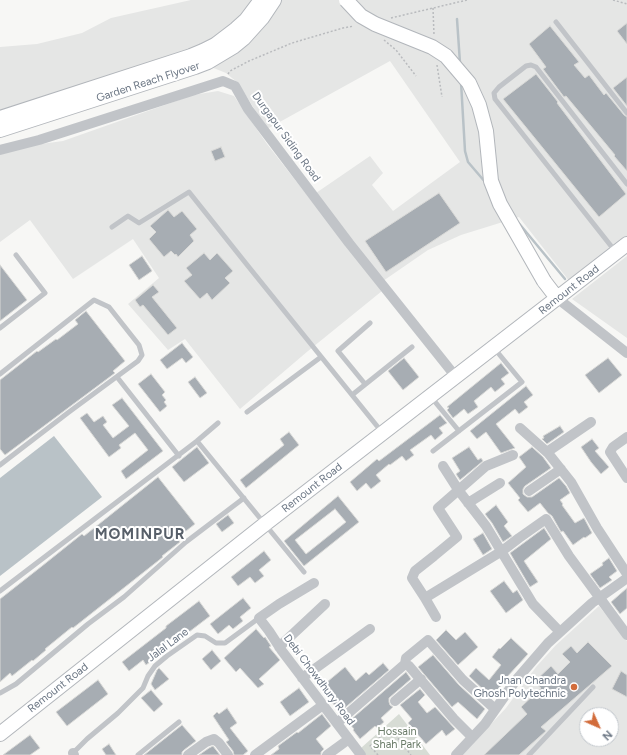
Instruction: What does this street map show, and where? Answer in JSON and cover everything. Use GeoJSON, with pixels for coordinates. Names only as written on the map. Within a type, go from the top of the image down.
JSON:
{"type":"FeatureCollection","features":[{"type":"Feature","properties":{"kind":"street","name":"Garden Reach Flyover"},"geometry":{"type":"LineString","coordinates":[[0,118],[203,51],[215,45],[236,29],[260,0]]}},
{"type":"Feature","properties":{"kind":"street","name":"Garden Reach Flyover"},"geometry":{"type":"LineString","coordinates":[[0,130],[208,62],[233,47],[244,38],[262,18],[274,0]]}},
{"type":"Feature","properties":{"kind":"street"},"geometry":{"type":"LineString","coordinates":[[346,0],[361,16],[375,24],[432,47],[446,56],[469,83],[479,105],[486,131],[491,181],[500,204],[544,281],[557,298],[627,353]]}},
{"type":"Feature","properties":{"kind":"street"},"geometry":{"type":"LineString","coordinates":[[0,150],[39,140],[223,81]]}},
{"type":"Feature","properties":{"kind":"street","name":"Durgapur Siding Road"},"geometry":{"type":"LineString","coordinates":[[223,81],[235,86],[248,109],[344,237],[456,377]]}},
{"type":"Feature","properties":{"kind":"street","name":"Remount Road"},"geometry":{"type":"LineString","coordinates":[[0,734],[265,524],[622,249]]}},
{"type":"Feature","properties":{"kind":"street"},"geometry":{"type":"LineString","coordinates":[[547,452],[591,422]]}},
{"type":"Feature","properties":{"kind":"street"},"geometry":{"type":"LineString","coordinates":[[520,428],[547,452],[561,468],[627,574]]}},
{"type":"Feature","properties":{"kind":"street"},"geometry":{"type":"LineString","coordinates":[[627,437],[613,447],[610,452],[627,478]]}},
{"type":"Feature","properties":{"kind":"street"},"geometry":{"type":"LineString","coordinates":[[436,617],[412,578],[415,570],[457,537],[438,508],[486,466],[513,455]]}},
{"type":"Feature","properties":{"kind":"street"},"geometry":{"type":"LineString","coordinates":[[443,466],[468,503],[486,526],[534,604],[560,632]]}},
{"type":"Feature","properties":{"kind":"street"},"geometry":{"type":"LineString","coordinates":[[529,491],[561,468]]}},
{"type":"Feature","properties":{"kind":"street"},"geometry":{"type":"LineString","coordinates":[[468,503],[500,483]]}},
{"type":"Feature","properties":{"kind":"street"},"geometry":{"type":"LineString","coordinates":[[425,598],[502,551],[546,519],[569,556],[627,635]]}},
{"type":"Feature","properties":{"kind":"street"},"geometry":{"type":"LineString","coordinates":[[456,755],[485,724],[516,680],[548,643],[592,603],[627,578]]}},
{"type":"Feature","properties":{"kind":"street"},"geometry":{"type":"LineString","coordinates":[[259,618],[314,583]]}},
{"type":"Feature","properties":{"kind":"street"},"geometry":{"type":"LineString","coordinates":[[279,647],[325,604]]}},
{"type":"Feature","properties":{"kind":"street","name":"Debi Chowdhury Road"},"geometry":{"type":"LineString","coordinates":[[259,618],[302,678],[361,755]]}},
{"type":"Feature","properties":{"kind":"street"},"geometry":{"type":"LineString","coordinates":[[302,678],[370,629]]}},
{"type":"Feature","properties":{"kind":"street"},"geometry":{"type":"LineString","coordinates":[[337,723],[405,664],[406,658],[428,640],[463,680],[495,710]]}},
{"type":"Feature","properties":{"kind":"street"},"geometry":{"type":"LineString","coordinates":[[405,664],[409,666],[421,679],[472,738]]}},
{"type":"Feature","properties":{"kind":"street"},"geometry":{"type":"LineString","coordinates":[[395,701],[421,679]]}},
{"type":"Feature","properties":{"kind":"street"},"geometry":{"type":"LineString","coordinates":[[255,755],[323,705]]}},
{"type":"Feature","properties":{"kind":"street"},"geometry":{"type":"LineString","coordinates":[[188,755],[206,742],[214,739],[228,755]]}},
{"type":"Feature","properties":{"kind":"street"},"geometry":{"type":"LineString","coordinates":[[326,755],[349,739]]}},
{"type":"Feature","properties":{"kind":"lane"},"geometry":{"type":"LineString","coordinates":[[556,22],[627,113]]}},
{"type":"Feature","properties":{"kind":"lane"},"geometry":{"type":"LineString","coordinates":[[622,249],[495,99],[494,93],[499,87],[526,66],[531,64],[536,67],[627,184]]}},
{"type":"Feature","properties":{"kind":"lane"},"geometry":{"type":"LineString","coordinates":[[112,227],[128,216],[139,224],[189,192],[377,426]]}},
{"type":"Feature","properties":{"kind":"lane"},"geometry":{"type":"LineString","coordinates":[[0,328],[45,293],[16,255]]}},
{"type":"Feature","properties":{"kind":"lane"},"geometry":{"type":"LineString","coordinates":[[0,374],[94,300],[110,307],[139,345],[142,355],[138,361],[0,465]]}},
{"type":"Feature","properties":{"kind":"lane"},"geometry":{"type":"LineString","coordinates":[[365,384],[338,351],[370,324]]}},
{"type":"Feature","properties":{"kind":"lane"},"geometry":{"type":"LineString","coordinates":[[352,395],[412,347]]}},
{"type":"Feature","properties":{"kind":"lane"},"geometry":{"type":"LineString","coordinates":[[433,452],[522,382],[494,347]]}},
{"type":"Feature","properties":{"kind":"lane"},"geometry":{"type":"LineString","coordinates":[[247,412],[321,357]]}},
{"type":"Feature","properties":{"kind":"lane"},"geometry":{"type":"LineString","coordinates":[[117,377],[179,456]]}},
{"type":"Feature","properties":{"kind":"lane"},"geometry":{"type":"LineString","coordinates":[[430,396],[459,431]]}},
{"type":"Feature","properties":{"kind":"lane"},"geometry":{"type":"LineString","coordinates":[[0,591],[198,442],[218,423]]}},
{"type":"Feature","properties":{"kind":"lane"},"geometry":{"type":"LineString","coordinates":[[198,442],[304,572]]}},
{"type":"Feature","properties":{"kind":"lane"},"geometry":{"type":"LineString","coordinates":[[0,693],[16,684],[88,624],[124,597],[186,542],[244,498]]}},
{"type":"Feature","properties":{"kind":"lane","name":"Jalal Lane"},"geometry":{"type":"LineString","coordinates":[[72,754],[87,739],[118,713],[143,688],[148,676],[155,666],[167,656],[197,635],[204,636],[216,643],[225,643],[259,618]]}},
{"type":"Feature","properties":{"kind":"lane"},"geometry":{"type":"LineString","coordinates":[[529,755],[593,687]]}},
{"type":"Feature","properties":{"kind":"lane"},"geometry":{"type":"LineString","coordinates":[[138,755],[179,722]]}},
{"type":"Feature","properties":{"kind":"path"},"geometry":{"type":"LineString","coordinates":[[392,18],[467,0]]}},
{"type":"Feature","properties":{"kind":"path"},"geometry":{"type":"LineString","coordinates":[[612,0],[627,4]]}},
{"type":"Feature","properties":{"kind":"path"},"geometry":{"type":"LineString","coordinates":[[223,81],[230,71],[249,61],[292,43],[357,25]]}},
{"type":"Feature","properties":{"kind":"path"},"geometry":{"type":"LineString","coordinates":[[380,37],[396,50],[416,76]]}},
{"type":"Feature","properties":{"kind":"path"},"geometry":{"type":"LineString","coordinates":[[378,755],[370,746],[390,728],[411,755]]}},
{"type":"Feature","properties":{"kind":"shaded area"},"geometry":{"type":"Polygon","coordinates":[[[191,0],[627,0],[627,238],[570,282],[519,217],[461,235],[428,250],[383,281],[316,193],[370,156],[383,173],[372,185],[393,211],[460,162],[390,61],[267,129],[238,83],[226,73],[206,65],[0,134],[0,47],[37,44],[82,33],[111,18],[191,0]]]}},
{"type":"Feature","properties":{"kind":"shaded area"},"geometry":{"type":"Polygon","coordinates":[[[218,91],[234,96],[267,144],[382,291],[240,409],[185,339],[168,350],[128,304],[159,278],[133,239],[73,279],[30,220],[0,242],[0,152],[63,141],[193,95],[218,91]]]}},
{"type":"Feature","properties":{"kind":"shaded area"},"geometry":{"type":"Polygon","coordinates":[[[627,256],[627,338],[572,299],[627,256]]]}},
{"type":"Feature","properties":{"kind":"shaded area"},"geometry":{"type":"Polygon","coordinates":[[[54,436],[102,497],[0,576],[0,478],[54,436]]]}},
{"type":"Feature","properties":{"kind":"shaded area","name":"Jnan Chandra Ghosh Polytechnic"},"geometry":{"type":"Polygon","coordinates":[[[599,606],[627,641],[627,755],[462,755],[506,708],[536,667],[556,645],[599,606]]]}},
{"type":"Feature","properties":{"kind":"green space","name":"Hossain Shah Park"},"geometry":{"type":"Polygon","coordinates":[[[399,714],[430,755],[366,755],[361,748],[399,714]]]}},
{"type":"Feature","properties":{"kind":"building"},"geometry":{"type":"Polygon","coordinates":[[[627,23],[627,44],[617,31],[627,23]]]}},
{"type":"Feature","properties":{"kind":"building"},"geometry":{"type":"Polygon","coordinates":[[[550,26],[579,62],[574,65],[585,78],[589,75],[604,95],[606,93],[627,117],[627,171],[566,96],[564,97],[543,69],[546,67],[529,44],[550,26]]]}},
{"type":"Feature","properties":{"kind":"building"},"geometry":{"type":"Polygon","coordinates":[[[536,74],[626,194],[599,217],[503,99],[536,74]]]}},
{"type":"Feature","properties":{"kind":"building"},"geometry":{"type":"Polygon","coordinates":[[[627,77],[627,106],[613,88],[627,77]]]}},
{"type":"Feature","properties":{"kind":"building"},"geometry":{"type":"Polygon","coordinates":[[[221,147],[225,157],[215,161],[211,151],[221,147]]]}},
{"type":"Feature","properties":{"kind":"building"},"geometry":{"type":"Polygon","coordinates":[[[439,193],[460,223],[386,272],[365,241],[439,193]]]}},
{"type":"Feature","properties":{"kind":"building"},"geometry":{"type":"Polygon","coordinates":[[[168,210],[174,217],[182,211],[197,229],[190,235],[194,241],[178,257],[171,251],[164,257],[149,239],[156,232],[150,226],[168,210]]]}},
{"type":"Feature","properties":{"kind":"building"},"geometry":{"type":"Polygon","coordinates":[[[204,253],[210,260],[217,253],[233,271],[225,278],[230,283],[212,300],[207,293],[200,299],[184,281],[192,275],[186,268],[204,253]]]}},
{"type":"Feature","properties":{"kind":"building"},"geometry":{"type":"Polygon","coordinates":[[[142,256],[152,271],[139,280],[129,265],[142,256]]]}},
{"type":"Feature","properties":{"kind":"building"},"geometry":{"type":"Polygon","coordinates":[[[0,265],[27,300],[0,321],[0,265]]]}},
{"type":"Feature","properties":{"kind":"building"},"geometry":{"type":"Polygon","coordinates":[[[153,285],[159,292],[152,297],[177,328],[168,335],[143,305],[140,307],[135,300],[153,285]]]}},
{"type":"Feature","properties":{"kind":"building"},"geometry":{"type":"Polygon","coordinates":[[[86,311],[125,361],[113,371],[115,373],[5,455],[0,449],[0,380],[37,351],[38,352],[56,339],[57,340],[78,324],[75,320],[86,311]]]}},
{"type":"Feature","properties":{"kind":"building"},"geometry":{"type":"Polygon","coordinates":[[[182,343],[193,357],[186,363],[182,358],[167,369],[160,360],[182,343]]]}},
{"type":"Feature","properties":{"kind":"building"},"geometry":{"type":"Polygon","coordinates":[[[404,358],[419,377],[403,390],[388,371],[404,358]]]}},
{"type":"Feature","properties":{"kind":"building"},"geometry":{"type":"Polygon","coordinates":[[[608,358],[622,375],[599,393],[585,375],[608,358]]]}},
{"type":"Feature","properties":{"kind":"building"},"geometry":{"type":"Polygon","coordinates":[[[501,363],[509,373],[501,379],[505,384],[495,392],[491,387],[474,401],[478,407],[468,414],[464,409],[453,418],[447,410],[449,408],[447,407],[501,363]]]}},
{"type":"Feature","properties":{"kind":"building"},"geometry":{"type":"Polygon","coordinates":[[[151,374],[165,392],[162,395],[166,400],[164,402],[167,406],[160,412],[138,384],[151,374]]]}},
{"type":"Feature","properties":{"kind":"building"},"geometry":{"type":"Polygon","coordinates":[[[195,377],[207,393],[200,398],[188,382],[195,377]]]}},
{"type":"Feature","properties":{"kind":"building"},"geometry":{"type":"Polygon","coordinates":[[[526,386],[533,395],[524,402],[528,407],[519,414],[515,409],[496,424],[515,448],[501,453],[486,432],[477,439],[470,431],[526,386]]]}},
{"type":"Feature","properties":{"kind":"building"},"geometry":{"type":"Polygon","coordinates":[[[122,398],[163,451],[126,479],[121,471],[148,450],[135,433],[119,445],[121,448],[109,457],[80,418],[87,413],[94,422],[103,416],[107,422],[103,425],[113,438],[129,426],[112,405],[122,398]]]}},
{"type":"Feature","properties":{"kind":"building"},"geometry":{"type":"Polygon","coordinates":[[[440,415],[447,423],[439,428],[443,433],[435,440],[431,435],[410,450],[414,455],[406,461],[402,456],[390,465],[389,464],[376,475],[381,481],[371,489],[366,483],[357,491],[350,482],[377,459],[379,461],[440,415]]]}},
{"type":"Feature","properties":{"kind":"building"},"geometry":{"type":"Polygon","coordinates":[[[560,426],[564,432],[547,444],[542,439],[544,438],[543,436],[560,426]]]}},
{"type":"Feature","properties":{"kind":"building"},"geometry":{"type":"Polygon","coordinates":[[[289,432],[299,445],[246,488],[240,480],[284,445],[280,439],[289,432]]]}},
{"type":"Feature","properties":{"kind":"building"},"geometry":{"type":"Polygon","coordinates":[[[592,439],[599,448],[595,451],[609,467],[601,474],[581,447],[592,439]]]}},
{"type":"Feature","properties":{"kind":"building"},"geometry":{"type":"Polygon","coordinates":[[[197,447],[209,463],[184,482],[172,467],[197,447]]]}},
{"type":"Feature","properties":{"kind":"building"},"geometry":{"type":"Polygon","coordinates":[[[469,447],[478,460],[481,458],[483,461],[460,480],[456,474],[460,471],[452,458],[469,447]]]}},
{"type":"Feature","properties":{"kind":"building"},"geometry":{"type":"Polygon","coordinates":[[[532,447],[543,457],[551,468],[525,486],[523,489],[523,494],[527,497],[532,497],[559,478],[570,493],[560,500],[563,504],[562,505],[575,523],[584,518],[592,533],[573,545],[563,531],[561,532],[552,516],[540,503],[528,512],[518,500],[520,498],[508,483],[526,467],[519,457],[532,447]]]}},
{"type":"Feature","properties":{"kind":"building"},"geometry":{"type":"Polygon","coordinates":[[[158,477],[195,524],[177,538],[180,542],[162,556],[163,557],[73,628],[72,627],[33,661],[32,660],[12,676],[10,673],[0,682],[0,599],[82,534],[84,536],[158,477]]]}},
{"type":"Feature","properties":{"kind":"building"},"geometry":{"type":"Polygon","coordinates":[[[338,496],[359,522],[304,566],[284,541],[338,496]],[[335,509],[295,540],[306,554],[346,522],[335,509]]]}},
{"type":"Feature","properties":{"kind":"building"},"geometry":{"type":"Polygon","coordinates":[[[496,505],[508,522],[504,526],[512,536],[503,542],[485,514],[496,505]]]}},
{"type":"Feature","properties":{"kind":"building"},"geometry":{"type":"Polygon","coordinates":[[[228,515],[234,523],[222,532],[216,524],[228,515]]]}},
{"type":"Feature","properties":{"kind":"building"},"geometry":{"type":"Polygon","coordinates":[[[544,528],[551,539],[524,561],[538,582],[530,587],[510,553],[544,528]]]}},
{"type":"Feature","properties":{"kind":"building"},"geometry":{"type":"Polygon","coordinates":[[[483,533],[492,549],[483,555],[473,539],[483,533]]]}},
{"type":"Feature","properties":{"kind":"building"},"geometry":{"type":"Polygon","coordinates":[[[264,551],[271,560],[259,570],[264,576],[255,583],[250,577],[238,586],[231,577],[264,551]]]}},
{"type":"Feature","properties":{"kind":"building"},"geometry":{"type":"Polygon","coordinates":[[[609,558],[617,571],[609,577],[612,580],[600,588],[590,574],[603,565],[602,563],[609,558]]]}},
{"type":"Feature","properties":{"kind":"building"},"geometry":{"type":"Polygon","coordinates":[[[504,581],[513,593],[517,590],[523,600],[506,613],[490,591],[504,581]]]}},
{"type":"Feature","properties":{"kind":"building"},"geometry":{"type":"Polygon","coordinates":[[[627,588],[627,608],[620,614],[611,602],[627,588]]]}},
{"type":"Feature","properties":{"kind":"building"},"geometry":{"type":"Polygon","coordinates":[[[243,598],[251,608],[240,617],[243,621],[233,629],[229,625],[218,634],[210,624],[243,598]]]}},
{"type":"Feature","properties":{"kind":"building"},"geometry":{"type":"Polygon","coordinates":[[[199,601],[210,616],[189,632],[185,628],[152,653],[155,658],[146,665],[143,660],[129,671],[122,662],[199,601]]]}},
{"type":"Feature","properties":{"kind":"building"},"geometry":{"type":"Polygon","coordinates":[[[256,629],[264,638],[265,637],[271,646],[269,647],[280,660],[259,679],[264,684],[258,688],[240,668],[236,672],[224,658],[256,629]]]}},
{"type":"Feature","properties":{"kind":"building"},"geometry":{"type":"Polygon","coordinates":[[[446,630],[456,640],[465,632],[478,647],[458,665],[436,640],[446,630]]]}},
{"type":"Feature","properties":{"kind":"building"},"geometry":{"type":"Polygon","coordinates":[[[511,638],[528,654],[507,677],[492,698],[469,676],[476,668],[489,680],[501,665],[492,657],[499,648],[500,649],[511,638]]]}},
{"type":"Feature","properties":{"kind":"building"},"geometry":{"type":"Polygon","coordinates":[[[588,642],[612,666],[541,727],[546,731],[519,755],[484,755],[527,714],[521,707],[541,688],[534,682],[551,666],[558,674],[570,662],[562,654],[571,646],[577,653],[588,642]]]}},
{"type":"Feature","properties":{"kind":"building"},"geometry":{"type":"Polygon","coordinates":[[[212,650],[221,661],[211,670],[202,659],[212,650]]]}},
{"type":"Feature","properties":{"kind":"building"},"geometry":{"type":"Polygon","coordinates":[[[433,655],[459,685],[485,709],[477,719],[458,702],[452,707],[418,667],[433,655]]]}},
{"type":"Feature","properties":{"kind":"building"},"geometry":{"type":"Polygon","coordinates":[[[383,663],[389,670],[340,712],[321,687],[345,667],[356,681],[366,672],[369,675],[383,663]]]}},
{"type":"Feature","properties":{"kind":"building"},"geometry":{"type":"Polygon","coordinates":[[[159,668],[169,679],[155,690],[151,684],[159,668]]]}},
{"type":"Feature","properties":{"kind":"building"},"geometry":{"type":"Polygon","coordinates":[[[621,671],[627,675],[627,697],[612,689],[621,671]]]}},
{"type":"Feature","properties":{"kind":"building"},"geometry":{"type":"Polygon","coordinates":[[[406,672],[411,679],[389,698],[390,705],[393,707],[381,718],[384,722],[377,728],[375,726],[360,739],[348,722],[406,672]]]}},
{"type":"Feature","properties":{"kind":"building"},"geometry":{"type":"Polygon","coordinates":[[[98,680],[108,694],[67,726],[56,712],[98,680]]]}},
{"type":"Feature","properties":{"kind":"building"},"geometry":{"type":"Polygon","coordinates":[[[299,688],[309,702],[290,716],[280,702],[299,688]]]}},
{"type":"Feature","properties":{"kind":"building"},"geometry":{"type":"Polygon","coordinates":[[[420,689],[425,695],[418,702],[427,713],[435,707],[455,729],[446,736],[442,730],[426,744],[408,723],[412,719],[400,705],[420,689]]]}},
{"type":"Feature","properties":{"kind":"building"},"geometry":{"type":"Polygon","coordinates":[[[151,690],[163,704],[154,712],[141,698],[151,690]]]}},
{"type":"Feature","properties":{"kind":"building"},"geometry":{"type":"Polygon","coordinates":[[[227,708],[237,723],[230,728],[248,751],[243,755],[234,755],[233,751],[226,742],[229,740],[213,716],[217,712],[219,714],[227,708]]]}},
{"type":"Feature","properties":{"kind":"building"},"geometry":{"type":"Polygon","coordinates":[[[322,714],[331,726],[316,739],[324,749],[321,752],[321,755],[271,755],[279,749],[278,746],[297,732],[298,733],[322,714]]]}},
{"type":"Feature","properties":{"kind":"building"},"geometry":{"type":"Polygon","coordinates":[[[182,725],[196,741],[182,752],[182,755],[144,755],[182,725]]]}},
{"type":"Feature","properties":{"kind":"building"},"geometry":{"type":"Polygon","coordinates":[[[30,735],[40,748],[30,755],[3,755],[30,735]]]}},
{"type":"Feature","properties":{"kind":"building"},"geometry":{"type":"Polygon","coordinates":[[[109,744],[116,755],[106,755],[102,749],[109,744]]]}},
{"type":"Feature","properties":{"kind":"building"},"geometry":{"type":"Polygon","coordinates":[[[213,746],[220,755],[199,755],[209,748],[213,746]]]}},
{"type":"Feature","properties":{"kind":"waterway"},"geometry":{"type":"LineString","coordinates":[[457,19],[460,63]]}},
{"type":"Feature","properties":{"kind":"waterway"},"geometry":{"type":"LineString","coordinates":[[461,82],[465,151],[468,162],[486,183]]}},
{"type":"Feature","properties":{"kind":"waterway"},"geometry":{"type":"LineString","coordinates":[[517,221],[565,279]]}},
{"type":"Feature","properties":{"kind":"place","name":"Jnan Chandra Ghosh Polytechnic"},"geometry":{"type":"Point","coordinates":[574,687]}},
{"type":"Feature","properties":{"kind":"district","name":"MOMINPUR"},"geometry":{"type":"Point","coordinates":[140,535]}}]}
